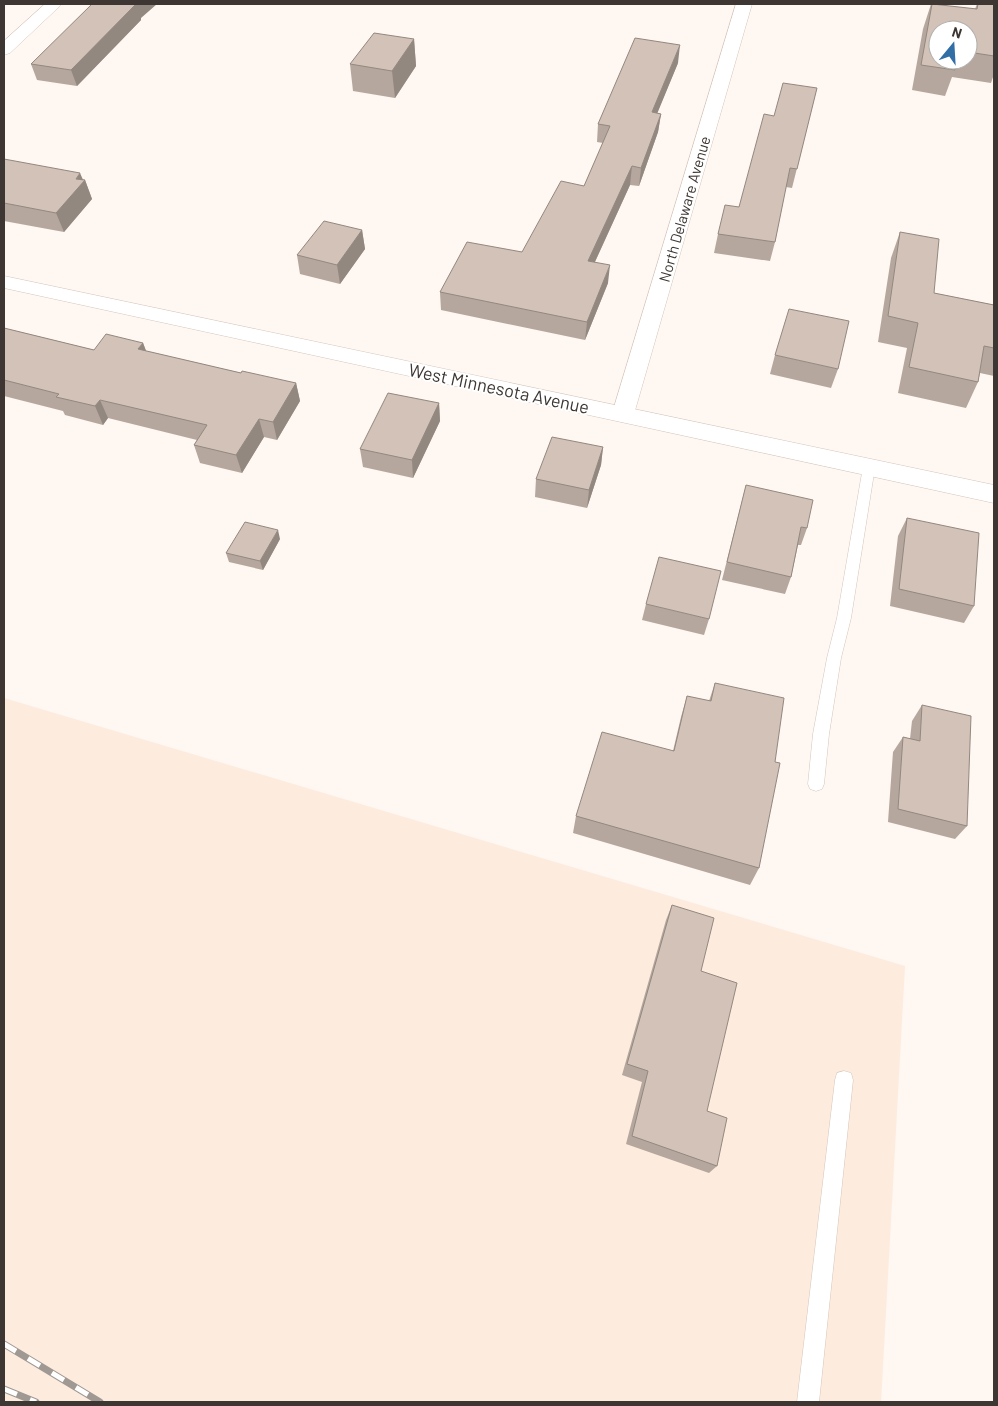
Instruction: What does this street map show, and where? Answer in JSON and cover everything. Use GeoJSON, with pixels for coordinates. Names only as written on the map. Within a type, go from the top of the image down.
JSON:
{"type":"FeatureCollection","features":[{"type":"Feature","properties":{"kind":"street"},"geometry":{"type":"LineString","coordinates":[[7,43],[54,4]]}},
{"type":"Feature","properties":{"kind":"street","name":"North Delaware Avenue"},"geometry":{"type":"LineString","coordinates":[[623,414],[744,4]]}},
{"type":"Feature","properties":{"kind":"street","name":"West Minnesota Avenue"},"geometry":{"type":"LineString","coordinates":[[4,282],[994,494]]}},
{"type":"Feature","properties":{"kind":"lane"},"geometry":{"type":"LineString","coordinates":[[816,784],[820,734],[834,658],[844,618],[869,467]]}},
{"type":"Feature","properties":{"kind":"lane"},"geometry":{"type":"LineString","coordinates":[[808,1402],[844,1080]]}},
{"type":"Feature","properties":{"kind":"shaded area"},"geometry":{"type":"Polygon","coordinates":[[[4,698],[905,966],[881,1402],[4,1402],[4,698]]]}},
{"type":"Feature","properties":{"kind":"building"},"geometry":{"type":"Polygon","coordinates":[[[92,4],[136,4],[71,70],[31,64],[92,4]]]}},
{"type":"Feature","properties":{"kind":"building"},"geometry":{"type":"Polygon","coordinates":[[[932,4],[977,9],[978,4],[994,4],[994,56],[978,54],[978,20],[929,20],[932,4]]]}},
{"type":"Feature","properties":{"kind":"building"},"geometry":{"type":"Polygon","coordinates":[[[928,26],[928,66],[921,65],[928,26]]]}},
{"type":"Feature","properties":{"kind":"building"},"geometry":{"type":"Polygon","coordinates":[[[374,33],[414,39],[392,71],[350,64],[374,33]]]}},
{"type":"Feature","properties":{"kind":"building"},"geometry":{"type":"Polygon","coordinates":[[[635,38],[680,45],[652,112],[661,114],[641,168],[632,166],[588,261],[610,265],[587,322],[440,292],[467,242],[522,252],[561,181],[584,186],[610,126],[598,124],[635,38]]]}},
{"type":"Feature","properties":{"kind":"building"},"geometry":{"type":"Polygon","coordinates":[[[783,83],[817,88],[797,169],[790,168],[775,242],[718,234],[725,205],[739,207],[764,114],[774,116],[783,83]]]}},
{"type":"Feature","properties":{"kind":"building"},"geometry":{"type":"Polygon","coordinates":[[[4,159],[80,173],[76,179],[85,180],[56,213],[4,203],[4,159]]]}},
{"type":"Feature","properties":{"kind":"building"},"geometry":{"type":"Polygon","coordinates":[[[324,221],[362,230],[337,265],[297,255],[324,221]]]}},
{"type":"Feature","properties":{"kind":"building"},"geometry":{"type":"Polygon","coordinates":[[[900,232],[939,239],[934,293],[994,305],[994,348],[984,346],[978,382],[909,367],[918,323],[888,316],[900,232]]]}},
{"type":"Feature","properties":{"kind":"building"},"geometry":{"type":"Polygon","coordinates":[[[789,309],[849,321],[838,369],[775,355],[789,309]]]}},
{"type":"Feature","properties":{"kind":"building"},"geometry":{"type":"Polygon","coordinates":[[[4,328],[94,350],[106,334],[143,343],[138,349],[241,373],[242,371],[296,383],[273,422],[259,419],[236,455],[194,445],[207,425],[100,400],[95,406],[56,397],[59,394],[4,380],[4,328]]]}},
{"type":"Feature","properties":{"kind":"building"},"geometry":{"type":"Polygon","coordinates":[[[388,393],[439,403],[412,460],[360,449],[388,393]]]}},
{"type":"Feature","properties":{"kind":"building"},"geometry":{"type":"Polygon","coordinates":[[[552,437],[603,447],[589,490],[536,479],[552,437]]]}},
{"type":"Feature","properties":{"kind":"building"},"geometry":{"type":"Polygon","coordinates":[[[746,485],[813,500],[807,528],[801,527],[791,577],[727,562],[746,485]]]}},
{"type":"Feature","properties":{"kind":"building"},"geometry":{"type":"Polygon","coordinates":[[[907,518],[979,533],[974,606],[899,589],[907,518]]]}},
{"type":"Feature","properties":{"kind":"building"},"geometry":{"type":"Polygon","coordinates":[[[245,522],[278,530],[260,561],[226,553],[245,522]]]}},
{"type":"Feature","properties":{"kind":"building"},"geometry":{"type":"Polygon","coordinates":[[[659,557],[721,571],[709,619],[646,604],[659,557]]]}},
{"type":"Feature","properties":{"kind":"building"},"geometry":{"type":"Polygon","coordinates":[[[715,683],[784,698],[775,762],[780,763],[759,868],[576,816],[602,732],[674,751],[687,696],[711,701],[715,683]]]}},
{"type":"Feature","properties":{"kind":"building"},"geometry":{"type":"Polygon","coordinates":[[[922,705],[971,716],[967,826],[898,809],[903,737],[920,741],[922,705]]]}},
{"type":"Feature","properties":{"kind":"building"},"geometry":{"type":"Polygon","coordinates":[[[672,905],[714,918],[701,971],[737,983],[707,1111],[727,1118],[717,1166],[632,1136],[648,1071],[627,1064],[672,905]]]}},
{"type":"Feature","properties":{"kind":"railway"},"geometry":{"type":"LineString","coordinates":[[4,1344],[100,1402]]}},
{"type":"Feature","properties":{"kind":"railway"},"geometry":{"type":"LineString","coordinates":[[4,1389],[36,1402]]}}]}
